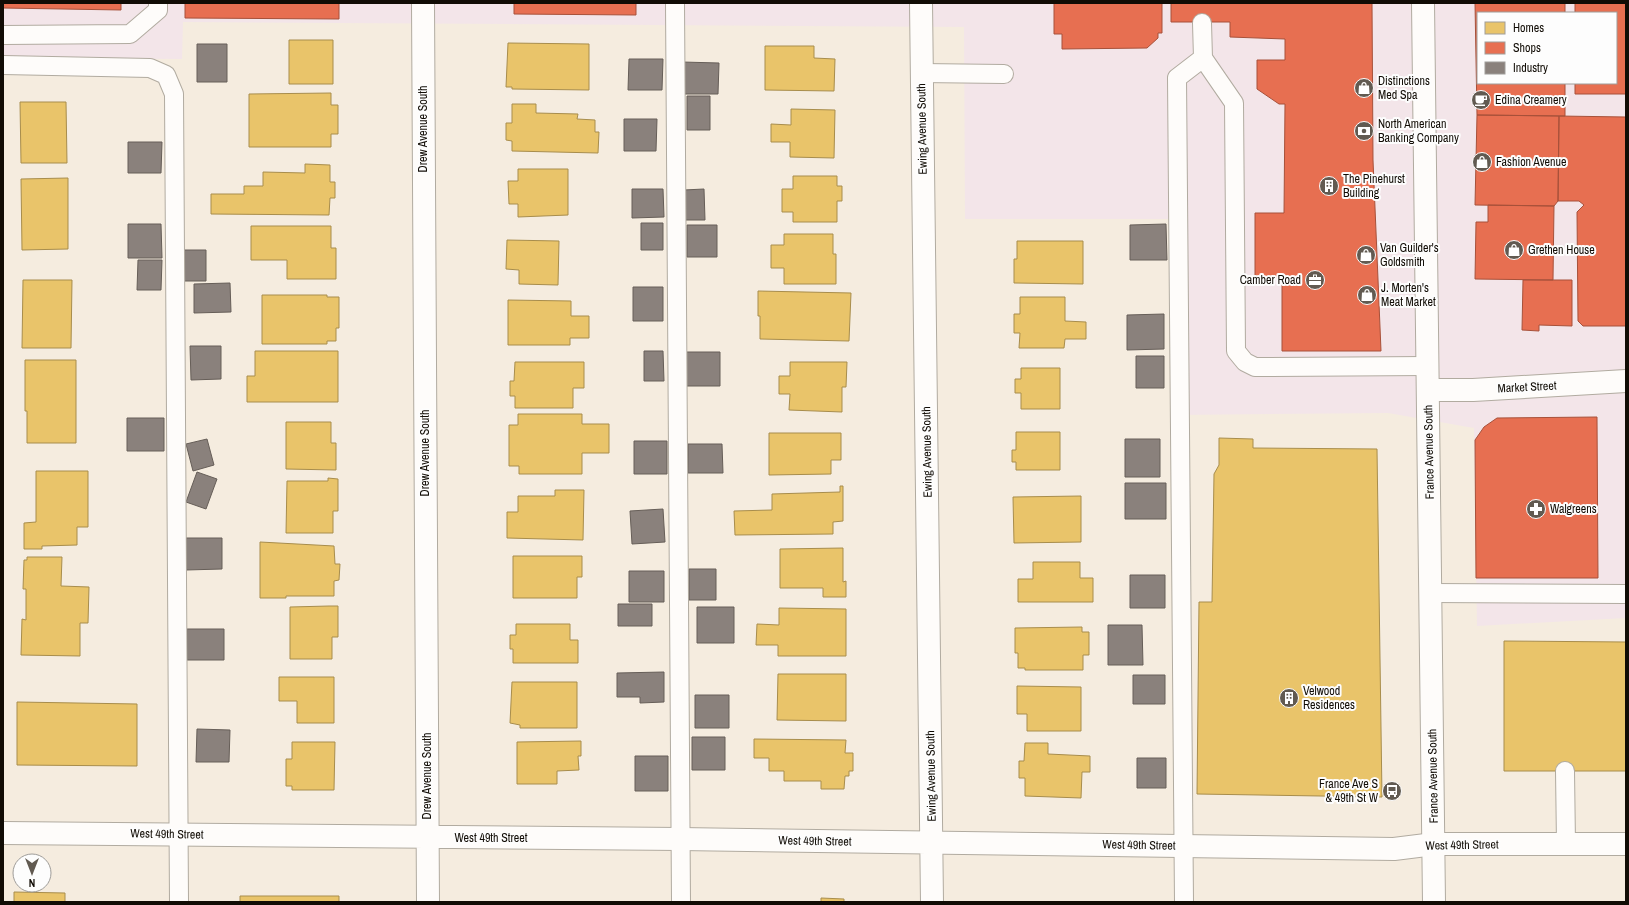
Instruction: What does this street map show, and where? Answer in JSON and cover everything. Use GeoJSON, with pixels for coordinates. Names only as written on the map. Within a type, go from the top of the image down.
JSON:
{"type":"FeatureCollection","features":[{"type":"Feature","properties":{"kind":"street","name":"Drew Avenue South"},"geometry":{"type":"LineString","coordinates":[[423,3],[428,902]]}},
{"type":"Feature","properties":{"kind":"street","name":"Ewing Avenue South"},"geometry":{"type":"LineString","coordinates":[[921,3],[932,902]]}},
{"type":"Feature","properties":{"kind":"street","name":"France Avenue South"},"geometry":{"type":"LineString","coordinates":[[1423,3],[1434,902]]}},
{"type":"Feature","properties":{"kind":"street","name":"Market Street"},"geometry":{"type":"LineString","coordinates":[[1428,390],[1473,390],[1626,381]]}},
{"type":"Feature","properties":{"kind":"street","name":"West 49th Street"},"geometry":{"type":"LineString","coordinates":[[3,833],[427,838],[680,839],[1394,849],[1434,844],[1626,844]]}},
{"type":"Feature","properties":{"kind":"lane"},"geometry":{"type":"LineString","coordinates":[[3,35],[130,34],[158,10],[158,3]]}},
{"type":"Feature","properties":{"kind":"lane"},"geometry":{"type":"LineString","coordinates":[[675,3],[681,902]]}},
{"type":"Feature","properties":{"kind":"lane"},"geometry":{"type":"LineString","coordinates":[[1202,23],[1202,58],[1234,103],[1236,351],[1245,362],[1255,367],[1428,366]]}},
{"type":"Feature","properties":{"kind":"lane"},"geometry":{"type":"LineString","coordinates":[[1184,902],[1177,78],[1202,58]]}},
{"type":"Feature","properties":{"kind":"lane"},"geometry":{"type":"LineString","coordinates":[[3,65],[150,68],[166,75],[174,94],[179,902]]}},
{"type":"Feature","properties":{"kind":"lane"},"geometry":{"type":"LineString","coordinates":[[921,73],[1004,74]]}},
{"type":"Feature","properties":{"kind":"lane"},"geometry":{"type":"LineString","coordinates":[[1431,593],[1626,594]]}},
{"type":"Feature","properties":{"kind":"lane"},"geometry":{"type":"LineString","coordinates":[[1565,771],[1566,844]]}},
{"type":"Feature","properties":{"kind":"shaded area"},"geometry":{"type":"Polygon","coordinates":[[[3,3],[1626,3],[1626,618],[1477,626],[1474,428],[1388,413],[1175,415],[1175,219],[965,219],[964,27],[183,22],[182,59],[3,58],[3,3]]]}},
{"type":"Feature","properties":{"kind":"building: Homes"},"geometry":{"type":"Polygon","coordinates":[[[289,40],[333,40],[333,84],[289,84],[289,40]]]}},
{"type":"Feature","properties":{"kind":"building: Homes"},"geometry":{"type":"Polygon","coordinates":[[[508,43],[589,44],[589,90],[512,89],[512,87],[506,87],[508,43]]]}},
{"type":"Feature","properties":{"kind":"building: Homes"},"geometry":{"type":"Polygon","coordinates":[[[765,46],[814,46],[814,58],[835,59],[834,91],[765,90],[765,46]]]}},
{"type":"Feature","properties":{"kind":"building: Homes"},"geometry":{"type":"Polygon","coordinates":[[[331,93],[331,105],[338,105],[338,134],[331,134],[331,147],[249,147],[249,94],[331,93]]]}},
{"type":"Feature","properties":{"kind":"building: Homes"},"geometry":{"type":"Polygon","coordinates":[[[20,102],[66,102],[67,163],[21,163],[20,102]]]}},
{"type":"Feature","properties":{"kind":"building: Homes"},"geometry":{"type":"Polygon","coordinates":[[[512,104],[536,104],[536,113],[578,114],[577,119],[595,120],[595,132],[599,132],[598,153],[512,151],[512,141],[506,140],[506,123],[512,123],[512,104]]]}},
{"type":"Feature","properties":{"kind":"building: Homes"},"geometry":{"type":"Polygon","coordinates":[[[791,109],[835,110],[834,158],[790,157],[790,142],[771,142],[771,124],[791,125],[791,109]]]}},
{"type":"Feature","properties":{"kind":"building: Homes"},"geometry":{"type":"Polygon","coordinates":[[[305,164],[330,165],[330,182],[335,182],[335,198],[330,198],[329,215],[211,214],[211,194],[244,194],[244,186],[263,186],[263,172],[305,173],[305,164]]]}},
{"type":"Feature","properties":{"kind":"building: Homes"},"geometry":{"type":"Polygon","coordinates":[[[518,169],[568,169],[568,215],[518,217],[518,204],[509,204],[508,181],[518,181],[518,169]]]}},
{"type":"Feature","properties":{"kind":"building: Homes"},"geometry":{"type":"Polygon","coordinates":[[[793,176],[837,176],[837,186],[842,186],[842,201],[837,201],[837,222],[793,222],[793,212],[782,212],[782,189],[793,189],[793,176]]]}},
{"type":"Feature","properties":{"kind":"building: Homes"},"geometry":{"type":"Polygon","coordinates":[[[68,178],[68,249],[22,250],[21,179],[68,178]]]}},
{"type":"Feature","properties":{"kind":"building: Homes"},"geometry":{"type":"Polygon","coordinates":[[[251,226],[331,226],[331,248],[336,248],[336,279],[287,279],[287,260],[251,260],[251,226]]]}},
{"type":"Feature","properties":{"kind":"building: Homes"},"geometry":{"type":"Polygon","coordinates":[[[784,234],[833,234],[833,254],[836,254],[836,284],[784,284],[784,268],[771,268],[771,245],[784,245],[784,234]]]}},
{"type":"Feature","properties":{"kind":"building: Homes"},"geometry":{"type":"Polygon","coordinates":[[[507,240],[559,241],[558,285],[519,284],[519,270],[506,269],[507,240]]]}},
{"type":"Feature","properties":{"kind":"building: Homes"},"geometry":{"type":"Polygon","coordinates":[[[1017,241],[1083,241],[1083,284],[1014,283],[1014,259],[1017,259],[1017,241]]]}},
{"type":"Feature","properties":{"kind":"building: Homes"},"geometry":{"type":"Polygon","coordinates":[[[23,280],[72,280],[71,348],[22,348],[23,280]]]}},
{"type":"Feature","properties":{"kind":"building: Homes"},"geometry":{"type":"Polygon","coordinates":[[[758,291],[851,293],[849,341],[760,339],[758,291]]]}},
{"type":"Feature","properties":{"kind":"building: Homes"},"geometry":{"type":"Polygon","coordinates":[[[262,295],[327,295],[327,297],[339,297],[339,328],[336,328],[336,341],[327,341],[327,344],[262,344],[262,295]]]}},
{"type":"Feature","properties":{"kind":"building: Homes"},"geometry":{"type":"Polygon","coordinates":[[[1020,297],[1065,297],[1065,321],[1086,322],[1086,339],[1065,339],[1064,348],[1019,348],[1020,333],[1014,333],[1014,314],[1020,314],[1020,297]]]}},
{"type":"Feature","properties":{"kind":"building: Homes"},"geometry":{"type":"Polygon","coordinates":[[[508,300],[571,301],[571,316],[589,316],[589,338],[570,338],[570,345],[508,345],[508,300]]]}},
{"type":"Feature","properties":{"kind":"building: Homes"},"geometry":{"type":"Polygon","coordinates":[[[255,351],[338,351],[338,402],[247,402],[247,376],[255,376],[255,351]]]}},
{"type":"Feature","properties":{"kind":"building: Homes"},"geometry":{"type":"Polygon","coordinates":[[[25,360],[76,360],[76,443],[27,443],[27,411],[25,411],[25,360]]]}},
{"type":"Feature","properties":{"kind":"building: Homes"},"geometry":{"type":"Polygon","coordinates":[[[515,362],[584,362],[584,388],[573,388],[573,408],[515,408],[515,396],[510,396],[510,381],[514,381],[515,362]]]}},
{"type":"Feature","properties":{"kind":"building: Homes"},"geometry":{"type":"Polygon","coordinates":[[[790,362],[847,362],[846,387],[842,387],[842,412],[789,410],[790,394],[779,394],[779,376],[790,376],[790,362]]]}},
{"type":"Feature","properties":{"kind":"building: Homes"},"geometry":{"type":"Polygon","coordinates":[[[1021,368],[1060,368],[1060,409],[1021,409],[1021,393],[1015,393],[1015,379],[1021,379],[1021,368]]]}},
{"type":"Feature","properties":{"kind":"building: Homes"},"geometry":{"type":"Polygon","coordinates":[[[518,414],[582,414],[582,424],[609,424],[609,453],[582,453],[582,474],[519,474],[519,466],[509,466],[509,425],[518,425],[518,414]]]}},
{"type":"Feature","properties":{"kind":"building: Homes"},"geometry":{"type":"Polygon","coordinates":[[[286,422],[331,422],[331,443],[336,443],[336,470],[286,469],[286,422]]]}},
{"type":"Feature","properties":{"kind":"building: Homes"},"geometry":{"type":"Polygon","coordinates":[[[1016,432],[1060,432],[1060,470],[1016,470],[1016,462],[1012,462],[1012,450],[1016,450],[1016,432]]]}},
{"type":"Feature","properties":{"kind":"building: Homes"},"geometry":{"type":"Polygon","coordinates":[[[769,433],[841,433],[841,460],[831,460],[831,474],[769,475],[769,433]]]}},
{"type":"Feature","properties":{"kind":"building: Homes","name":"Velwood Residences"},"geometry":{"type":"Polygon","coordinates":[[[1219,438],[1253,439],[1253,448],[1377,449],[1382,797],[1197,794],[1199,602],[1212,602],[1214,474],[1219,465],[1219,438]]]}},
{"type":"Feature","properties":{"kind":"building: Homes"},"geometry":{"type":"Polygon","coordinates":[[[36,471],[88,471],[88,527],[77,527],[77,545],[42,546],[42,549],[24,549],[24,523],[36,522],[36,471]]]}},
{"type":"Feature","properties":{"kind":"building: Homes"},"geometry":{"type":"Polygon","coordinates":[[[328,478],[338,479],[338,511],[333,511],[333,533],[286,533],[287,481],[328,481],[328,478]]]}},
{"type":"Feature","properties":{"kind":"building: Homes"},"geometry":{"type":"Polygon","coordinates":[[[840,486],[843,486],[843,521],[833,522],[833,534],[735,535],[734,511],[772,510],[772,494],[840,492],[840,486]]]}},
{"type":"Feature","properties":{"kind":"building: Homes"},"geometry":{"type":"Polygon","coordinates":[[[555,490],[584,490],[583,540],[507,538],[507,512],[518,512],[518,496],[555,496],[555,490]]]}},
{"type":"Feature","properties":{"kind":"building: Homes"},"geometry":{"type":"Polygon","coordinates":[[[1081,496],[1081,542],[1014,543],[1013,497],[1081,496]]]}},
{"type":"Feature","properties":{"kind":"building: Homes"},"geometry":{"type":"Polygon","coordinates":[[[260,542],[334,546],[335,564],[340,564],[339,580],[334,581],[334,596],[286,596],[286,598],[260,598],[260,542]]]}},
{"type":"Feature","properties":{"kind":"building: Homes"},"geometry":{"type":"Polygon","coordinates":[[[843,548],[843,582],[846,581],[846,597],[823,597],[823,588],[780,588],[780,549],[843,548]]]}},
{"type":"Feature","properties":{"kind":"building: Homes"},"geometry":{"type":"Polygon","coordinates":[[[513,556],[582,556],[582,577],[577,577],[577,598],[513,598],[513,556]]]}},
{"type":"Feature","properties":{"kind":"building: Homes"},"geometry":{"type":"Polygon","coordinates":[[[27,557],[62,557],[61,586],[89,587],[88,623],[80,623],[80,656],[21,655],[22,619],[26,620],[26,589],[23,589],[24,560],[27,560],[27,557]]]}},
{"type":"Feature","properties":{"kind":"building: Homes"},"geometry":{"type":"Polygon","coordinates":[[[1033,562],[1080,562],[1080,578],[1093,578],[1093,602],[1018,602],[1018,579],[1033,579],[1033,562]]]}},
{"type":"Feature","properties":{"kind":"building: Homes"},"geometry":{"type":"Polygon","coordinates":[[[338,606],[338,637],[332,637],[332,659],[290,659],[290,607],[338,606]]]}},
{"type":"Feature","properties":{"kind":"building: Homes"},"geometry":{"type":"Polygon","coordinates":[[[779,608],[846,609],[846,656],[778,656],[778,645],[756,645],[757,624],[779,625],[779,608]]]}},
{"type":"Feature","properties":{"kind":"building: Homes"},"geometry":{"type":"Polygon","coordinates":[[[516,624],[570,624],[570,640],[578,640],[578,663],[513,663],[513,649],[510,649],[510,635],[516,635],[516,624]]]}},
{"type":"Feature","properties":{"kind":"building: Homes"},"geometry":{"type":"Polygon","coordinates":[[[1082,627],[1082,632],[1089,632],[1089,655],[1083,655],[1083,670],[1025,670],[1025,668],[1018,668],[1018,653],[1015,653],[1015,628],[1082,627]]]}},
{"type":"Feature","properties":{"kind":"building: Homes"},"geometry":{"type":"Polygon","coordinates":[[[1504,641],[1626,642],[1626,771],[1504,771],[1504,641]]]}},
{"type":"Feature","properties":{"kind":"building: Homes"},"geometry":{"type":"Polygon","coordinates":[[[778,674],[846,674],[846,721],[777,720],[778,674]]]}},
{"type":"Feature","properties":{"kind":"building: Homes"},"geometry":{"type":"Polygon","coordinates":[[[279,677],[334,677],[334,723],[297,723],[297,701],[279,701],[279,677]]]}},
{"type":"Feature","properties":{"kind":"building: Homes"},"geometry":{"type":"Polygon","coordinates":[[[512,682],[577,682],[577,728],[520,728],[520,725],[510,723],[512,682]]]}},
{"type":"Feature","properties":{"kind":"building: Homes"},"geometry":{"type":"Polygon","coordinates":[[[1017,686],[1081,687],[1081,731],[1027,731],[1027,714],[1017,714],[1017,686]]]}},
{"type":"Feature","properties":{"kind":"building: Homes"},"geometry":{"type":"Polygon","coordinates":[[[17,702],[137,704],[137,766],[17,765],[17,702]]]}},
{"type":"Feature","properties":{"kind":"building: Homes"},"geometry":{"type":"Polygon","coordinates":[[[754,739],[846,740],[845,753],[853,753],[853,771],[849,771],[849,776],[845,776],[844,789],[821,789],[821,781],[784,781],[784,771],[769,771],[769,758],[754,758],[754,739]]]}},
{"type":"Feature","properties":{"kind":"building: Homes"},"geometry":{"type":"Polygon","coordinates":[[[581,741],[581,756],[578,756],[579,770],[557,771],[557,784],[517,784],[517,742],[581,741]]]}},
{"type":"Feature","properties":{"kind":"building: Homes"},"geometry":{"type":"Polygon","coordinates":[[[292,742],[335,742],[334,790],[292,790],[292,786],[286,786],[286,759],[292,759],[292,742]]]}},
{"type":"Feature","properties":{"kind":"building: Homes"},"geometry":{"type":"Polygon","coordinates":[[[1025,743],[1048,743],[1048,754],[1090,756],[1090,772],[1082,772],[1081,798],[1025,796],[1025,778],[1019,778],[1019,761],[1024,761],[1025,743]]]}},
{"type":"Feature","properties":{"kind":"building: Homes"},"geometry":{"type":"Polygon","coordinates":[[[14,893],[65,893],[65,902],[14,902],[14,893]]]}},
{"type":"Feature","properties":{"kind":"building: Homes"},"geometry":{"type":"Polygon","coordinates":[[[240,896],[339,896],[339,902],[240,902],[240,896]]]}},
{"type":"Feature","properties":{"kind":"building: Homes"},"geometry":{"type":"Polygon","coordinates":[[[821,898],[844,899],[844,902],[821,902],[821,898]]]}},
{"type":"Feature","properties":{"kind":"building: Shops"},"geometry":{"type":"Polygon","coordinates":[[[3,3],[121,3],[121,10],[3,8],[3,3]]]}},
{"type":"Feature","properties":{"kind":"building: Shops"},"geometry":{"type":"Polygon","coordinates":[[[185,3],[339,3],[339,19],[185,18],[185,3]]]}},
{"type":"Feature","properties":{"kind":"building: Shops"},"geometry":{"type":"Polygon","coordinates":[[[514,3],[636,3],[636,15],[514,14],[514,3]]]}},
{"type":"Feature","properties":{"kind":"building: Shops"},"geometry":{"type":"Polygon","coordinates":[[[1054,3],[1162,3],[1162,33],[1158,33],[1158,38],[1147,48],[1062,49],[1062,34],[1054,34],[1054,3]]]}},
{"type":"Feature","properties":{"kind":"building: Shops","name":"The Pinehurst Building"},"geometry":{"type":"Polygon","coordinates":[[[1171,3],[1372,3],[1373,160],[1381,351],[1282,351],[1282,278],[1255,278],[1255,213],[1284,213],[1285,104],[1279,104],[1257,89],[1257,60],[1285,60],[1285,39],[1230,37],[1230,22],[1171,22],[1171,3]]]}},
{"type":"Feature","properties":{"kind":"building: Shops"},"geometry":{"type":"Polygon","coordinates":[[[1475,3],[1565,3],[1565,12],[1477,12],[1477,84],[1565,84],[1565,116],[1477,115],[1475,3]]]}},
{"type":"Feature","properties":{"kind":"building: Shops"},"geometry":{"type":"Polygon","coordinates":[[[1575,3],[1626,3],[1626,94],[1575,94],[1575,84],[1617,84],[1617,12],[1575,12],[1575,3]]]}},
{"type":"Feature","properties":{"kind":"building: Shops"},"geometry":{"type":"Polygon","coordinates":[[[1477,115],[1559,116],[1558,201],[1554,206],[1475,205],[1477,115]]]}},
{"type":"Feature","properties":{"kind":"building: Shops"},"geometry":{"type":"Polygon","coordinates":[[[1559,116],[1626,117],[1626,326],[1583,326],[1578,321],[1577,212],[1584,205],[1579,201],[1558,201],[1559,116]]]}},
{"type":"Feature","properties":{"kind":"building: Shops","name":"Grethen House"},"geometry":{"type":"Polygon","coordinates":[[[1488,205],[1554,206],[1553,280],[1475,279],[1476,222],[1488,222],[1488,205]]]}},
{"type":"Feature","properties":{"kind":"building: Shops"},"geometry":{"type":"Polygon","coordinates":[[[1523,280],[1572,280],[1572,326],[1539,325],[1539,331],[1522,330],[1523,280]]]}},
{"type":"Feature","properties":{"kind":"building: Shops","name":"Walgreens"},"geometry":{"type":"Polygon","coordinates":[[[1597,417],[1598,578],[1476,578],[1475,440],[1484,427],[1497,418],[1597,417]]]}},
{"type":"Feature","properties":{"kind":"building: Industry"},"geometry":{"type":"Polygon","coordinates":[[[197,44],[227,44],[227,82],[197,82],[197,44]]]}},
{"type":"Feature","properties":{"kind":"building: Industry"},"geometry":{"type":"Polygon","coordinates":[[[629,59],[663,59],[662,90],[628,90],[629,59]]]}},
{"type":"Feature","properties":{"kind":"building: Industry"},"geometry":{"type":"Polygon","coordinates":[[[682,62],[719,63],[718,94],[682,94],[682,62]]]}},
{"type":"Feature","properties":{"kind":"building: Industry"},"geometry":{"type":"Polygon","coordinates":[[[687,96],[710,96],[710,130],[687,130],[687,96]]]}},
{"type":"Feature","properties":{"kind":"building: Industry"},"geometry":{"type":"Polygon","coordinates":[[[624,119],[657,119],[656,151],[624,151],[624,119]]]}},
{"type":"Feature","properties":{"kind":"building: Industry"},"geometry":{"type":"Polygon","coordinates":[[[128,142],[162,142],[161,173],[128,173],[128,142]]]}},
{"type":"Feature","properties":{"kind":"building: Industry"},"geometry":{"type":"Polygon","coordinates":[[[632,189],[663,189],[664,217],[632,218],[632,189]]]}},
{"type":"Feature","properties":{"kind":"building: Industry"},"geometry":{"type":"Polygon","coordinates":[[[704,189],[705,220],[685,220],[684,190],[704,189]]]}},
{"type":"Feature","properties":{"kind":"building: Industry"},"geometry":{"type":"Polygon","coordinates":[[[641,223],[663,223],[663,250],[641,250],[641,223]]]}},
{"type":"Feature","properties":{"kind":"building: Industry"},"geometry":{"type":"Polygon","coordinates":[[[128,224],[161,224],[162,258],[128,258],[128,224]]]}},
{"type":"Feature","properties":{"kind":"building: Industry"},"geometry":{"type":"Polygon","coordinates":[[[1166,224],[1167,260],[1130,260],[1130,225],[1166,224]]]}},
{"type":"Feature","properties":{"kind":"building: Industry"},"geometry":{"type":"Polygon","coordinates":[[[687,225],[717,225],[717,257],[687,257],[687,225]]]}},
{"type":"Feature","properties":{"kind":"building: Industry"},"geometry":{"type":"Polygon","coordinates":[[[182,250],[206,250],[206,281],[182,281],[182,250]]]}},
{"type":"Feature","properties":{"kind":"building: Industry"},"geometry":{"type":"Polygon","coordinates":[[[138,260],[162,260],[161,290],[137,290],[138,260]]]}},
{"type":"Feature","properties":{"kind":"building: Industry"},"geometry":{"type":"Polygon","coordinates":[[[230,283],[231,312],[194,313],[194,284],[230,283]]]}},
{"type":"Feature","properties":{"kind":"building: Industry"},"geometry":{"type":"Polygon","coordinates":[[[633,287],[663,287],[663,321],[633,321],[633,287]]]}},
{"type":"Feature","properties":{"kind":"building: Industry"},"geometry":{"type":"Polygon","coordinates":[[[1164,314],[1164,349],[1127,350],[1127,315],[1164,314]]]}},
{"type":"Feature","properties":{"kind":"building: Industry"},"geometry":{"type":"Polygon","coordinates":[[[190,346],[221,346],[221,379],[191,380],[190,346]]]}},
{"type":"Feature","properties":{"kind":"building: Industry"},"geometry":{"type":"Polygon","coordinates":[[[644,351],[663,351],[664,381],[644,381],[644,351]]]}},
{"type":"Feature","properties":{"kind":"building: Industry"},"geometry":{"type":"Polygon","coordinates":[[[685,352],[720,352],[720,386],[685,386],[685,352]]]}},
{"type":"Feature","properties":{"kind":"building: Industry"},"geometry":{"type":"Polygon","coordinates":[[[1136,356],[1164,356],[1164,388],[1136,388],[1136,356]]]}},
{"type":"Feature","properties":{"kind":"building: Industry"},"geometry":{"type":"Polygon","coordinates":[[[127,418],[164,418],[164,451],[127,451],[127,418]]]}},
{"type":"Feature","properties":{"kind":"building: Industry"},"geometry":{"type":"Polygon","coordinates":[[[207,439],[214,465],[193,471],[186,444],[207,439]]]}},
{"type":"Feature","properties":{"kind":"building: Industry"},"geometry":{"type":"Polygon","coordinates":[[[1125,439],[1160,439],[1160,477],[1125,477],[1125,439]]]}},
{"type":"Feature","properties":{"kind":"building: Industry"},"geometry":{"type":"Polygon","coordinates":[[[634,441],[667,441],[667,474],[634,474],[634,441]]]}},
{"type":"Feature","properties":{"kind":"building: Industry"},"geometry":{"type":"Polygon","coordinates":[[[688,444],[722,444],[723,473],[688,473],[688,444]]]}},
{"type":"Feature","properties":{"kind":"building: Industry"},"geometry":{"type":"Polygon","coordinates":[[[197,472],[217,479],[206,509],[186,502],[197,472]]]}},
{"type":"Feature","properties":{"kind":"building: Industry"},"geometry":{"type":"Polygon","coordinates":[[[1125,483],[1166,483],[1166,519],[1125,519],[1125,483]]]}},
{"type":"Feature","properties":{"kind":"building: Industry"},"geometry":{"type":"Polygon","coordinates":[[[663,509],[665,542],[632,544],[630,511],[663,509]]]}},
{"type":"Feature","properties":{"kind":"building: Industry"},"geometry":{"type":"Polygon","coordinates":[[[186,538],[222,538],[222,569],[186,570],[186,538]]]}},
{"type":"Feature","properties":{"kind":"building: Industry"},"geometry":{"type":"Polygon","coordinates":[[[689,569],[716,569],[716,600],[689,600],[689,569]]]}},
{"type":"Feature","properties":{"kind":"building: Industry"},"geometry":{"type":"Polygon","coordinates":[[[629,571],[664,571],[664,602],[629,602],[629,571]]]}},
{"type":"Feature","properties":{"kind":"building: Industry"},"geometry":{"type":"Polygon","coordinates":[[[1130,575],[1165,575],[1165,608],[1130,608],[1130,575]]]}},
{"type":"Feature","properties":{"kind":"building: Industry"},"geometry":{"type":"Polygon","coordinates":[[[618,604],[652,604],[652,626],[618,626],[618,604]]]}},
{"type":"Feature","properties":{"kind":"building: Industry"},"geometry":{"type":"Polygon","coordinates":[[[697,607],[734,607],[734,643],[697,643],[697,607]]]}},
{"type":"Feature","properties":{"kind":"building: Industry"},"geometry":{"type":"Polygon","coordinates":[[[1108,625],[1142,625],[1143,665],[1108,665],[1108,625]]]}},
{"type":"Feature","properties":{"kind":"building: Industry"},"geometry":{"type":"Polygon","coordinates":[[[187,629],[224,629],[224,660],[187,660],[187,629]]]}},
{"type":"Feature","properties":{"kind":"building: Industry"},"geometry":{"type":"Polygon","coordinates":[[[664,672],[664,702],[640,703],[640,697],[617,697],[617,673],[664,672]]]}},
{"type":"Feature","properties":{"kind":"building: Industry"},"geometry":{"type":"Polygon","coordinates":[[[1133,675],[1165,675],[1165,704],[1133,704],[1133,675]]]}},
{"type":"Feature","properties":{"kind":"building: Industry"},"geometry":{"type":"Polygon","coordinates":[[[695,695],[729,695],[729,728],[695,728],[695,695]]]}},
{"type":"Feature","properties":{"kind":"building: Industry"},"geometry":{"type":"Polygon","coordinates":[[[197,729],[230,730],[229,762],[196,762],[197,729]]]}},
{"type":"Feature","properties":{"kind":"building: Industry"},"geometry":{"type":"Polygon","coordinates":[[[692,737],[725,737],[725,770],[692,770],[692,737]]]}},
{"type":"Feature","properties":{"kind":"building: Industry"},"geometry":{"type":"Polygon","coordinates":[[[635,756],[668,756],[668,791],[635,791],[635,756]]]}},
{"type":"Feature","properties":{"kind":"building: Industry"},"geometry":{"type":"Polygon","coordinates":[[[1137,758],[1166,758],[1166,788],[1137,788],[1137,758]]]}},
{"type":"Feature","properties":{"kind":"place","name":"Distinctions Med Spa"},"geometry":{"type":"Point","coordinates":[1364,88]}},
{"type":"Feature","properties":{"kind":"place","name":"Edina Creamery"},"geometry":{"type":"Point","coordinates":[1481,100]}},
{"type":"Feature","properties":{"kind":"place","name":"North American Banking Company"},"geometry":{"type":"Point","coordinates":[1364,131]}},
{"type":"Feature","properties":{"kind":"place","name":"Fashion Avenue"},"geometry":{"type":"Point","coordinates":[1482,162]}},
{"type":"Feature","properties":{"kind":"place","name":"The Pinehurst Building"},"geometry":{"type":"Point","coordinates":[1329,186]}},
{"type":"Feature","properties":{"kind":"place","name":"Grethen House"},"geometry":{"type":"Point","coordinates":[1514,250]}},
{"type":"Feature","properties":{"kind":"place","name":"Van Guilder's Goldsmith"},"geometry":{"type":"Point","coordinates":[1366,255]}},
{"type":"Feature","properties":{"kind":"place","name":"Camber Road"},"geometry":{"type":"Point","coordinates":[1315,280]}},
{"type":"Feature","properties":{"kind":"place","name":"J. Morten's Meat Market"},"geometry":{"type":"Point","coordinates":[1367,295]}},
{"type":"Feature","properties":{"kind":"place","name":"Walgreens"},"geometry":{"type":"Point","coordinates":[1536,509]}},
{"type":"Feature","properties":{"kind":"place","name":"Velwood Residences"},"geometry":{"type":"Point","coordinates":[1289,698]}},
{"type":"Feature","properties":{"kind":"place","name":"France Ave S & 49th St W"},"geometry":{"type":"Point","coordinates":[1392,791]}}]}
